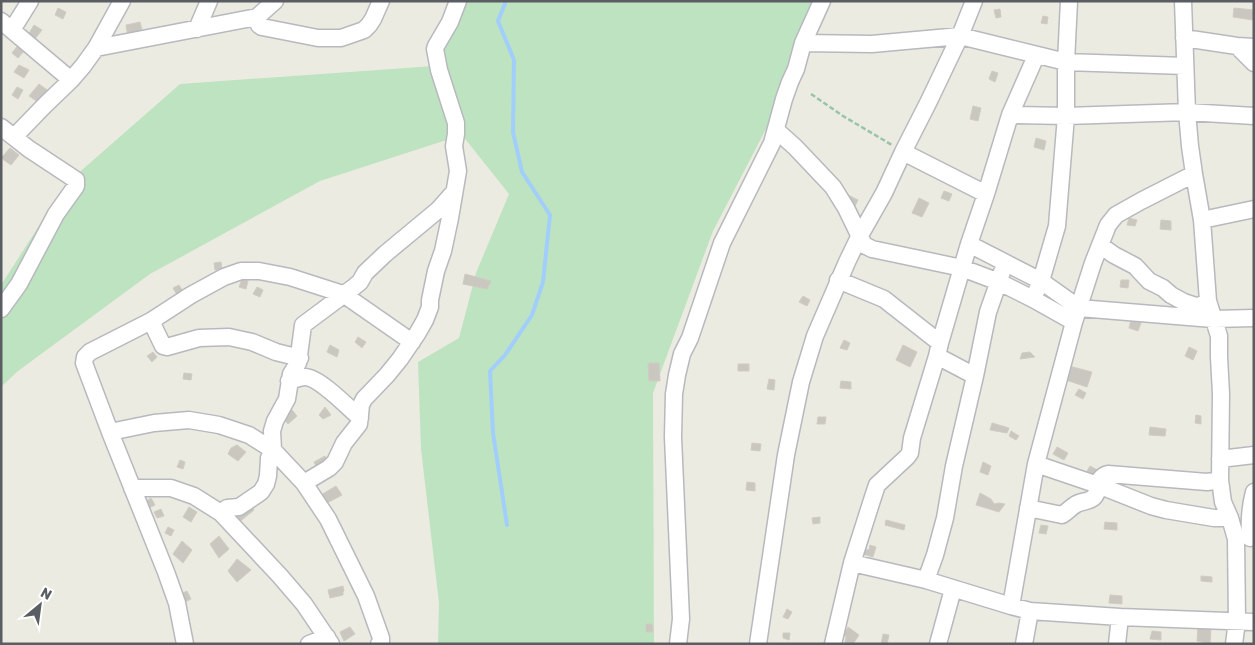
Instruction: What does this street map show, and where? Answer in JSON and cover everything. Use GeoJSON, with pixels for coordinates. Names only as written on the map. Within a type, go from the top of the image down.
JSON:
{"type":"FeatureCollection","features":[{"type":"Feature","properties":{"kind":"street"},"geometry":{"type":"LineString","coordinates":[[30,1],[6,26],[71,80]]}},
{"type":"Feature","properties":{"kind":"street"},"geometry":{"type":"LineString","coordinates":[[1,309],[19,284],[56,214],[77,182],[8,132],[45,105],[71,80],[96,48],[122,1]]}},
{"type":"Feature","properties":{"kind":"street"},"geometry":{"type":"LineString","coordinates":[[197,29],[209,1]]}},
{"type":"Feature","properties":{"kind":"street"},"geometry":{"type":"LineString","coordinates":[[96,48],[257,17],[275,1]]}},
{"type":"Feature","properties":{"kind":"street"},"geometry":{"type":"LineString","coordinates":[[257,17],[259,25],[262,27],[318,38],[341,38],[364,30],[373,19],[381,1]]}},
{"type":"Feature","properties":{"kind":"street"},"geometry":{"type":"LineString","coordinates":[[304,483],[329,468],[335,462],[344,443],[359,424],[361,405],[364,399],[387,375],[412,342],[430,307],[436,272],[443,252],[450,218],[458,171],[454,146],[456,123],[439,70],[435,49],[450,22],[458,1]]}},
{"type":"Feature","properties":{"kind":"street"},"geometry":{"type":"LineString","coordinates":[[678,644],[681,619],[674,437],[676,375],[722,243],[772,143],[784,99],[796,69],[803,43],[822,1]]}},
{"type":"Feature","properties":{"kind":"street"},"geometry":{"type":"LineString","coordinates":[[758,644],[786,455],[801,382],[815,336],[838,280],[884,193],[928,103],[960,36],[974,1]]}},
{"type":"Feature","properties":{"kind":"street"},"geometry":{"type":"LineString","coordinates":[[1033,299],[1041,281],[1058,226],[1066,116],[1069,1]]}},
{"type":"Feature","properties":{"kind":"street"},"geometry":{"type":"LineString","coordinates":[[1183,1],[1187,112],[1194,174],[1202,220],[1208,301],[1219,346],[1221,394],[1220,480],[1223,502],[1230,518],[1247,539]]}},
{"type":"Feature","properties":{"kind":"street"},"geometry":{"type":"LineString","coordinates":[[803,43],[872,44],[960,36],[1066,62],[1185,66]]}},
{"type":"Feature","properties":{"kind":"street"},"geometry":{"type":"LineString","coordinates":[[1184,38],[1254,47]]}},
{"type":"Feature","properties":{"kind":"street"},"geometry":{"type":"LineString","coordinates":[[1237,46],[1254,63]]}},
{"type":"Feature","properties":{"kind":"street"},"geometry":{"type":"LineString","coordinates":[[833,644],[852,563],[865,519],[877,485],[907,458],[910,453],[912,438],[969,244],[1010,115],[1036,56]]}},
{"type":"Feature","properties":{"kind":"street"},"geometry":{"type":"LineString","coordinates":[[1010,115],[1066,116],[1187,112],[1254,116]]}},
{"type":"Feature","properties":{"kind":"street"},"geometry":{"type":"LineString","coordinates":[[776,130],[833,187],[864,244],[872,249],[962,268],[999,282],[1033,299],[1077,315],[1213,319],[1254,318]]}},
{"type":"Feature","properties":{"kind":"street"},"geometry":{"type":"LineString","coordinates":[[903,152],[986,194]]}},
{"type":"Feature","properties":{"kind":"street"},"geometry":{"type":"LineString","coordinates":[[1011,606],[1036,464],[1077,315],[1093,263],[1108,225],[1116,215],[1194,174]]}},
{"type":"Feature","properties":{"kind":"street"},"geometry":{"type":"LineString","coordinates":[[221,513],[227,508],[239,507],[261,492],[266,484],[269,458],[273,450],[272,431],[275,421],[287,399],[291,374],[300,358],[303,325],[360,282],[366,273],[385,254],[438,210],[454,192]]}},
{"type":"Feature","properties":{"kind":"street"},"geometry":{"type":"LineString","coordinates":[[1202,220],[1254,209]]}},
{"type":"Feature","properties":{"kind":"street"},"geometry":{"type":"LineString","coordinates":[[969,244],[1041,281],[1077,315]]}},
{"type":"Feature","properties":{"kind":"street"},"geometry":{"type":"LineString","coordinates":[[1100,245],[1135,266],[1149,280],[1184,302],[1196,306],[1208,301]]}},
{"type":"Feature","properties":{"kind":"street"},"geometry":{"type":"LineString","coordinates":[[926,580],[945,518],[954,466],[988,312],[1005,261]]}},
{"type":"Feature","properties":{"kind":"street"},"geometry":{"type":"LineString","coordinates":[[185,644],[177,603],[84,363],[85,357],[90,352],[151,321],[191,295],[224,277],[241,272],[259,270],[290,277],[343,294],[412,342]]}},
{"type":"Feature","properties":{"kind":"street"},"geometry":{"type":"LineString","coordinates":[[838,280],[884,299],[939,350],[975,376]]}},
{"type":"Feature","properties":{"kind":"street"},"geometry":{"type":"LineString","coordinates":[[151,321],[163,346],[167,347],[199,338],[229,336],[300,358]]}},
{"type":"Feature","properties":{"kind":"street"},"geometry":{"type":"LineString","coordinates":[[289,381],[306,377],[310,378],[330,391],[360,418]]}},
{"type":"Feature","properties":{"kind":"street"},"geometry":{"type":"LineString","coordinates":[[110,432],[154,423],[189,420],[219,425],[248,435],[273,450],[304,483],[328,519],[366,596],[381,638],[379,644]]}},
{"type":"Feature","properties":{"kind":"street"},"geometry":{"type":"LineString","coordinates":[[1220,458],[1254,454]]}},
{"type":"Feature","properties":{"kind":"street"},"geometry":{"type":"LineString","coordinates":[[1036,464],[1098,485],[1151,506],[1214,518],[1230,518]]}},
{"type":"Feature","properties":{"kind":"street"},"geometry":{"type":"LineString","coordinates":[[1028,508],[1062,515],[1067,513],[1075,504],[1095,497],[1101,478],[1108,474],[1207,482],[1220,480]]}},
{"type":"Feature","properties":{"kind":"street"},"geometry":{"type":"LineString","coordinates":[[132,488],[171,488],[194,496],[221,513],[304,604],[329,640],[309,644]]}},
{"type":"Feature","properties":{"kind":"street"},"geometry":{"type":"LineString","coordinates":[[1234,644],[1251,503],[1254,492]]}},
{"type":"Feature","properties":{"kind":"street"},"geometry":{"type":"LineString","coordinates":[[852,563],[926,580],[1030,611],[1073,615],[1254,622]]}},
{"type":"Feature","properties":{"kind":"street"},"geometry":{"type":"LineString","coordinates":[[938,644],[953,589]]}},
{"type":"Feature","properties":{"kind":"street"},"geometry":{"type":"LineString","coordinates":[[1024,644],[1030,611]]}},
{"type":"Feature","properties":{"kind":"street"},"geometry":{"type":"LineString","coordinates":[[1116,644],[1120,617]]}},
{"type":"Feature","properties":{"kind":"path"},"geometry":{"type":"LineString","coordinates":[[811,94],[903,152]]}},
{"type":"Feature","properties":{"kind":"green space"},"geometry":{"type":"Polygon","coordinates":[[[465,1],[813,1],[795,73],[713,231],[653,393],[654,644],[438,644],[439,603],[421,449],[418,362],[459,338],[476,273],[509,194],[462,135],[320,181],[150,274],[18,371],[1,387],[1,285],[66,184],[180,84],[434,66],[465,1]]]}},
{"type":"Feature","properties":{"kind":"building"},"geometry":{"type":"Polygon","coordinates":[[[58,8],[66,12],[63,19],[55,15],[58,8]]]}},
{"type":"Feature","properties":{"kind":"building"},"geometry":{"type":"Polygon","coordinates":[[[1234,8],[1254,10],[1253,20],[1233,17],[1234,8]]]}},
{"type":"Feature","properties":{"kind":"building"},"geometry":{"type":"Polygon","coordinates":[[[1000,9],[1001,17],[996,18],[994,10],[1000,9]]]}},
{"type":"Feature","properties":{"kind":"building"},"geometry":{"type":"Polygon","coordinates":[[[1043,16],[1048,17],[1047,24],[1041,23],[1043,16]]]}},
{"type":"Feature","properties":{"kind":"building"},"geometry":{"type":"Polygon","coordinates":[[[140,22],[143,34],[128,37],[126,25],[140,22]]]}},
{"type":"Feature","properties":{"kind":"building"},"geometry":{"type":"Polygon","coordinates":[[[34,25],[42,30],[35,39],[28,35],[34,25]]]}},
{"type":"Feature","properties":{"kind":"building"},"geometry":{"type":"Polygon","coordinates":[[[19,44],[26,49],[18,58],[12,53],[19,44]]]}},
{"type":"Feature","properties":{"kind":"building"},"geometry":{"type":"Polygon","coordinates":[[[19,65],[29,70],[24,78],[14,72],[19,65]]]}},
{"type":"Feature","properties":{"kind":"building"},"geometry":{"type":"Polygon","coordinates":[[[992,71],[998,73],[995,82],[989,79],[992,71]]]}},
{"type":"Feature","properties":{"kind":"building"},"geometry":{"type":"Polygon","coordinates":[[[39,84],[50,92],[41,104],[29,96],[39,84]]]}},
{"type":"Feature","properties":{"kind":"building"},"geometry":{"type":"Polygon","coordinates":[[[17,87],[23,90],[18,99],[12,95],[17,87]]]}},
{"type":"Feature","properties":{"kind":"building"},"geometry":{"type":"Polygon","coordinates":[[[973,106],[981,108],[978,121],[970,119],[973,106]]]}},
{"type":"Feature","properties":{"kind":"building"},"geometry":{"type":"Polygon","coordinates":[[[1036,138],[1046,141],[1044,150],[1034,147],[1036,138]]]}},
{"type":"Feature","properties":{"kind":"building"},"geometry":{"type":"Polygon","coordinates":[[[10,148],[19,155],[11,165],[1,158],[10,148]]]}},
{"type":"Feature","properties":{"kind":"building"},"geometry":{"type":"Polygon","coordinates":[[[944,191],[952,194],[949,201],[941,198],[944,191]]]}},
{"type":"Feature","properties":{"kind":"building"},"geometry":{"type":"Polygon","coordinates":[[[846,194],[858,200],[855,206],[844,200],[846,194]]]}},
{"type":"Feature","properties":{"kind":"building"},"geometry":{"type":"Polygon","coordinates":[[[919,198],[929,203],[922,217],[912,213],[919,198]]]}},
{"type":"Feature","properties":{"kind":"building"},"geometry":{"type":"Polygon","coordinates":[[[1129,218],[1137,220],[1135,226],[1127,225],[1129,218]]]}},
{"type":"Feature","properties":{"kind":"building"},"geometry":{"type":"Polygon","coordinates":[[[1161,220],[1171,221],[1171,230],[1160,229],[1161,220]]]}},
{"type":"Feature","properties":{"kind":"building"},"geometry":{"type":"Polygon","coordinates":[[[221,262],[222,269],[215,270],[214,263],[221,262]]]}},
{"type":"Feature","properties":{"kind":"building"},"geometry":{"type":"Polygon","coordinates":[[[465,274],[491,281],[487,289],[463,284],[465,274]]]}},
{"type":"Feature","properties":{"kind":"building"},"geometry":{"type":"Polygon","coordinates":[[[242,279],[248,281],[246,289],[239,287],[242,279]]]}},
{"type":"Feature","properties":{"kind":"building"},"geometry":{"type":"Polygon","coordinates":[[[1121,280],[1129,280],[1128,288],[1120,287],[1121,280]]]}},
{"type":"Feature","properties":{"kind":"building"},"geometry":{"type":"Polygon","coordinates":[[[179,285],[183,291],[177,295],[173,288],[179,285]]]}},
{"type":"Feature","properties":{"kind":"building"},"geometry":{"type":"Polygon","coordinates":[[[257,287],[263,290],[260,297],[253,294],[257,287]]]}},
{"type":"Feature","properties":{"kind":"building"},"geometry":{"type":"Polygon","coordinates":[[[803,296],[810,300],[807,306],[799,302],[803,296]]]}},
{"type":"Feature","properties":{"kind":"building"},"geometry":{"type":"Polygon","coordinates":[[[1131,320],[1141,323],[1138,331],[1129,328],[1131,320]]]}},
{"type":"Feature","properties":{"kind":"building"},"geometry":{"type":"Polygon","coordinates":[[[358,337],[366,342],[362,348],[355,342],[358,337]]]}},
{"type":"Feature","properties":{"kind":"building"},"geometry":{"type":"Polygon","coordinates":[[[844,340],[850,343],[847,350],[840,348],[844,340]]]}},
{"type":"Feature","properties":{"kind":"building"},"geometry":{"type":"Polygon","coordinates":[[[330,345],[339,350],[337,357],[327,352],[330,345]]]}},
{"type":"Feature","properties":{"kind":"building"},"geometry":{"type":"Polygon","coordinates":[[[903,345],[917,352],[910,367],[896,360],[903,345]]]}},
{"type":"Feature","properties":{"kind":"building"},"geometry":{"type":"Polygon","coordinates":[[[1189,347],[1197,351],[1193,360],[1185,356],[1189,347]]]}},
{"type":"Feature","properties":{"kind":"building"},"geometry":{"type":"Polygon","coordinates":[[[153,352],[157,357],[152,362],[147,356],[153,352]]]}},
{"type":"Feature","properties":{"kind":"building"},"geometry":{"type":"Polygon","coordinates":[[[1030,352],[1035,357],[1020,359],[1022,353],[1030,352]]]}},
{"type":"Feature","properties":{"kind":"building"},"geometry":{"type":"Polygon","coordinates":[[[648,363],[659,363],[660,381],[649,381],[648,363]]]}},
{"type":"Feature","properties":{"kind":"building"},"geometry":{"type":"Polygon","coordinates":[[[738,364],[749,364],[749,371],[738,371],[738,364]]]}},
{"type":"Feature","properties":{"kind":"building"},"geometry":{"type":"Polygon","coordinates":[[[1069,366],[1092,372],[1087,387],[1063,379],[1069,366]]]}},
{"type":"Feature","properties":{"kind":"building"},"geometry":{"type":"Polygon","coordinates":[[[184,373],[192,374],[191,380],[183,379],[184,373]]]}},
{"type":"Feature","properties":{"kind":"building"},"geometry":{"type":"Polygon","coordinates":[[[769,379],[775,380],[774,390],[767,389],[769,379]]]}},
{"type":"Feature","properties":{"kind":"building"},"geometry":{"type":"Polygon","coordinates":[[[841,381],[851,382],[851,389],[840,388],[841,381]]]}},
{"type":"Feature","properties":{"kind":"building"},"geometry":{"type":"Polygon","coordinates":[[[1079,389],[1086,393],[1083,399],[1075,395],[1079,389]]]}},
{"type":"Feature","properties":{"kind":"building"},"geometry":{"type":"Polygon","coordinates":[[[325,407],[331,415],[323,419],[319,415],[325,407]]]}},
{"type":"Feature","properties":{"kind":"building"},"geometry":{"type":"Polygon","coordinates":[[[292,410],[297,416],[288,424],[283,418],[292,410]]]}},
{"type":"Feature","properties":{"kind":"building"},"geometry":{"type":"Polygon","coordinates":[[[1196,415],[1201,416],[1201,424],[1195,423],[1196,415]]]}},
{"type":"Feature","properties":{"kind":"building"},"geometry":{"type":"Polygon","coordinates":[[[818,417],[826,417],[825,424],[817,424],[818,417]]]}},
{"type":"Feature","properties":{"kind":"building"},"geometry":{"type":"Polygon","coordinates":[[[992,423],[1009,428],[1007,433],[990,430],[992,423]]]}},
{"type":"Feature","properties":{"kind":"building"},"geometry":{"type":"Polygon","coordinates":[[[1150,427],[1166,429],[1165,436],[1149,435],[1150,427]]]}},
{"type":"Feature","properties":{"kind":"building"},"geometry":{"type":"Polygon","coordinates":[[[1011,431],[1019,436],[1016,440],[1009,436],[1011,431]]]}},
{"type":"Feature","properties":{"kind":"building"},"geometry":{"type":"Polygon","coordinates":[[[752,443],[761,444],[760,451],[751,450],[752,443]]]}},
{"type":"Feature","properties":{"kind":"building"},"geometry":{"type":"Polygon","coordinates":[[[237,445],[246,452],[238,461],[228,454],[231,448],[237,445]]]}},
{"type":"Feature","properties":{"kind":"building"},"geometry":{"type":"Polygon","coordinates":[[[1057,447],[1068,453],[1064,460],[1053,454],[1057,447]]]}},
{"type":"Feature","properties":{"kind":"building"},"geometry":{"type":"Polygon","coordinates":[[[325,456],[329,465],[319,472],[314,462],[325,456]]]}},
{"type":"Feature","properties":{"kind":"building"},"geometry":{"type":"Polygon","coordinates":[[[180,460],[185,462],[183,469],[177,467],[180,460]]]}},
{"type":"Feature","properties":{"kind":"building"},"geometry":{"type":"Polygon","coordinates":[[[983,462],[991,466],[988,475],[980,472],[983,462]]]}},
{"type":"Feature","properties":{"kind":"building"},"geometry":{"type":"Polygon","coordinates":[[[1090,466],[1101,472],[1097,479],[1086,473],[1090,466]]]}},
{"type":"Feature","properties":{"kind":"building"},"geometry":{"type":"Polygon","coordinates":[[[747,482],[755,483],[755,491],[746,490],[747,482]]]}},
{"type":"Feature","properties":{"kind":"building"},"geometry":{"type":"Polygon","coordinates":[[[336,486],[342,495],[325,504],[321,495],[336,486]]]}},
{"type":"Feature","properties":{"kind":"building"},"geometry":{"type":"Polygon","coordinates":[[[980,493],[991,499],[994,504],[1005,504],[999,512],[976,505],[980,493]]]}},
{"type":"Feature","properties":{"kind":"building"},"geometry":{"type":"Polygon","coordinates":[[[151,498],[155,505],[149,508],[145,502],[151,498]]]}},
{"type":"Feature","properties":{"kind":"building"},"geometry":{"type":"Polygon","coordinates":[[[245,498],[254,510],[238,523],[234,519],[234,512],[245,498]]]}},
{"type":"Feature","properties":{"kind":"building"},"geometry":{"type":"Polygon","coordinates":[[[189,507],[197,512],[191,522],[183,517],[189,507]]]}},
{"type":"Feature","properties":{"kind":"building"},"geometry":{"type":"Polygon","coordinates":[[[161,509],[164,516],[157,518],[154,512],[161,509]]]}},
{"type":"Feature","properties":{"kind":"building"},"geometry":{"type":"Polygon","coordinates":[[[820,517],[820,523],[813,524],[812,518],[820,517]]]}},
{"type":"Feature","properties":{"kind":"building"},"geometry":{"type":"Polygon","coordinates":[[[886,520],[905,525],[904,530],[885,525],[886,520]]]}},
{"type":"Feature","properties":{"kind":"building"},"geometry":{"type":"Polygon","coordinates":[[[1105,522],[1117,523],[1117,530],[1104,529],[1105,522]]]}},
{"type":"Feature","properties":{"kind":"building"},"geometry":{"type":"Polygon","coordinates":[[[1041,525],[1048,526],[1046,534],[1039,533],[1041,525]]]}},
{"type":"Feature","properties":{"kind":"building"},"geometry":{"type":"Polygon","coordinates":[[[168,527],[174,530],[171,536],[165,533],[168,527]]]}},
{"type":"Feature","properties":{"kind":"building"},"geometry":{"type":"Polygon","coordinates":[[[219,536],[229,549],[219,558],[210,544],[219,536]]]}},
{"type":"Feature","properties":{"kind":"building"},"geometry":{"type":"Polygon","coordinates":[[[182,541],[192,550],[183,563],[173,554],[182,541]]]}},
{"type":"Feature","properties":{"kind":"building"},"geometry":{"type":"Polygon","coordinates":[[[870,545],[876,547],[873,557],[863,554],[864,549],[869,550],[870,545]]]}},
{"type":"Feature","properties":{"kind":"building"},"geometry":{"type":"Polygon","coordinates":[[[237,559],[251,570],[237,582],[228,571],[237,559]]]}},
{"type":"Feature","properties":{"kind":"building"},"geometry":{"type":"Polygon","coordinates":[[[1201,576],[1212,577],[1212,582],[1201,581],[1201,576]]]}},
{"type":"Feature","properties":{"kind":"building"},"geometry":{"type":"Polygon","coordinates":[[[343,586],[343,595],[330,598],[328,590],[343,586]]]}},
{"type":"Feature","properties":{"kind":"building"},"geometry":{"type":"Polygon","coordinates":[[[187,591],[191,599],[183,603],[179,595],[187,591]]]}},
{"type":"Feature","properties":{"kind":"building"},"geometry":{"type":"Polygon","coordinates":[[[1110,595],[1122,596],[1122,604],[1109,603],[1110,595]]]}},
{"type":"Feature","properties":{"kind":"building"},"geometry":{"type":"Polygon","coordinates":[[[787,609],[792,612],[788,619],[783,617],[787,609]]]}},
{"type":"Feature","properties":{"kind":"building"},"geometry":{"type":"Polygon","coordinates":[[[646,624],[652,624],[653,632],[646,632],[646,624]]]}},
{"type":"Feature","properties":{"kind":"building"},"geometry":{"type":"Polygon","coordinates":[[[1198,626],[1211,628],[1210,644],[1197,641],[1198,626]]]}},
{"type":"Feature","properties":{"kind":"building"},"geometry":{"type":"Polygon","coordinates":[[[350,627],[355,634],[344,641],[340,632],[350,627]]]}},
{"type":"Feature","properties":{"kind":"building"},"geometry":{"type":"Polygon","coordinates":[[[848,627],[859,635],[853,644],[845,644],[846,637],[844,634],[848,627]]]}},
{"type":"Feature","properties":{"kind":"building"},"geometry":{"type":"Polygon","coordinates":[[[1152,631],[1161,632],[1161,640],[1150,639],[1152,631]]]}},
{"type":"Feature","properties":{"kind":"building"},"geometry":{"type":"Polygon","coordinates":[[[783,633],[790,633],[789,640],[783,638],[783,633]]]}},
{"type":"Feature","properties":{"kind":"building"},"geometry":{"type":"Polygon","coordinates":[[[883,634],[889,635],[887,644],[881,644],[883,634]]]}},
{"type":"Feature","properties":{"kind":"waterway"},"geometry":{"type":"LineString","coordinates":[[506,1],[498,21],[514,60],[513,132],[522,172],[550,215],[543,282],[532,315],[505,355],[490,371],[493,433],[507,525]]}}]}
